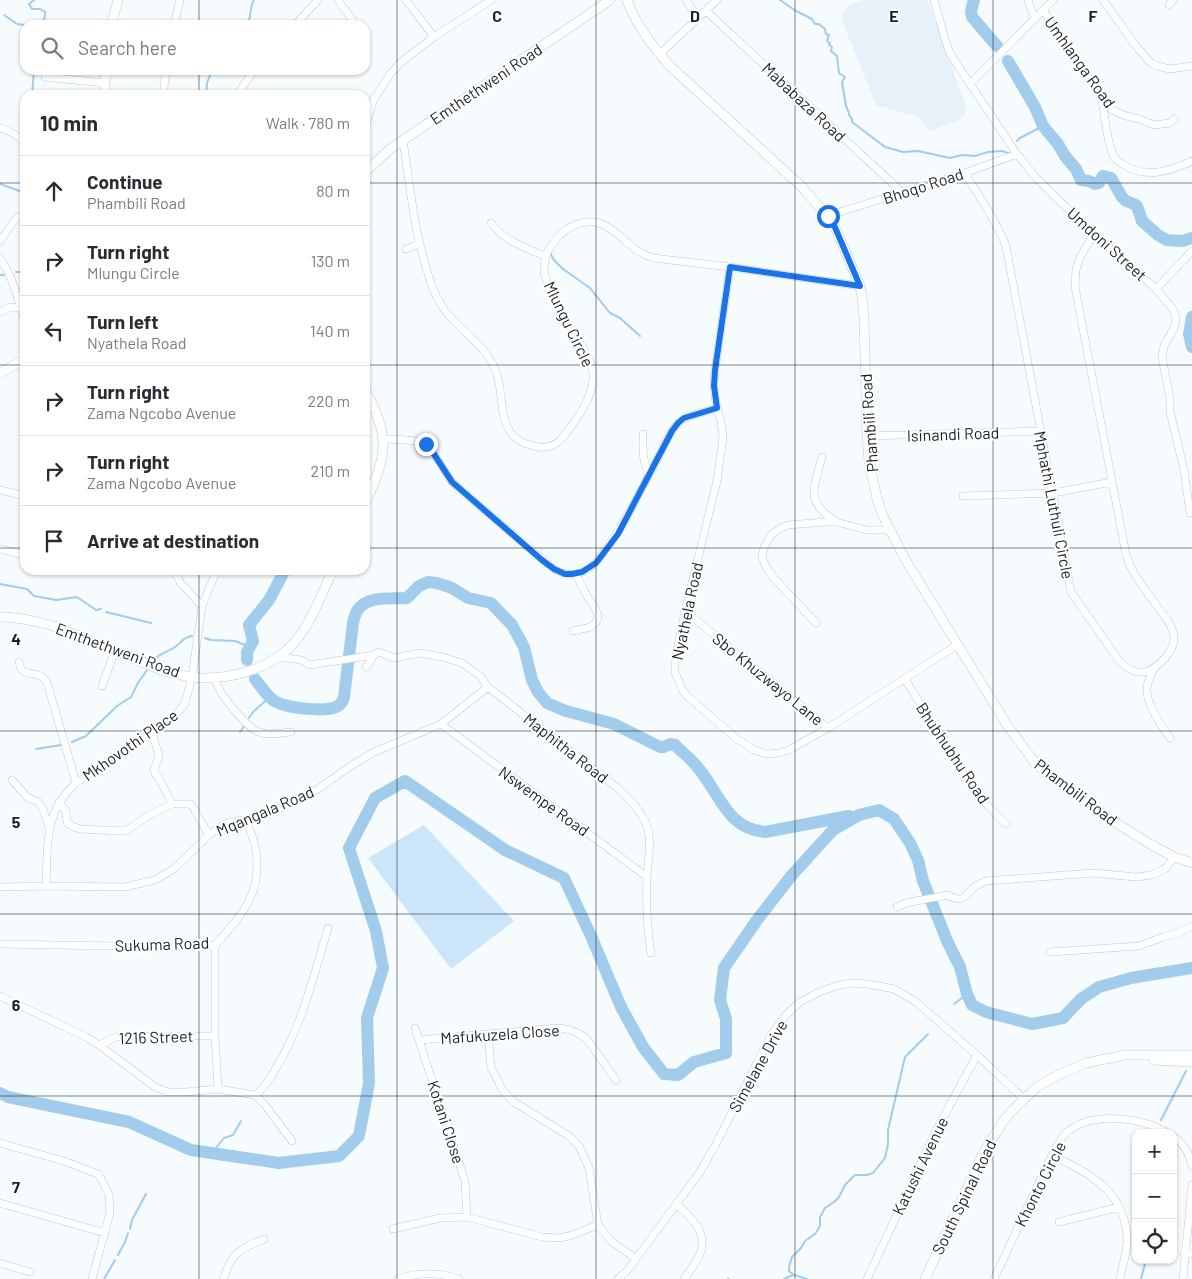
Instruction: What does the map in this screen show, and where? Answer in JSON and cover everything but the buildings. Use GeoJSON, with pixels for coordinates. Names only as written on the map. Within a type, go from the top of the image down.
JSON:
{"type":"FeatureCollection","features":[{"type":"Feature","properties":{"kind":"street"},"geometry":{"type":"LineString","coordinates":[[112,20],[118,0]]}},
{"type":"Feature","properties":{"kind":"street"},"geometry":{"type":"LineString","coordinates":[[175,20],[180,0]]}},
{"type":"Feature","properties":{"kind":"street"},"geometry":{"type":"LineString","coordinates":[[300,20],[318,0]]}},
{"type":"Feature","properties":{"kind":"street"},"geometry":{"type":"LineString","coordinates":[[338,0],[353,20]]}},
{"type":"Feature","properties":{"kind":"street"},"geometry":{"type":"LineString","coordinates":[[406,0],[434,37]]}},
{"type":"Feature","properties":{"kind":"street"},"geometry":{"type":"LineString","coordinates":[[370,111],[374,99],[390,72],[434,37],[491,0]]}},
{"type":"Feature","properties":{"kind":"street","name":"Emthethweni Road"},"geometry":{"type":"LineString","coordinates":[[370,164],[610,0]]}},
{"type":"Feature","properties":{"kind":"street","name":"Phambili Road"},"geometry":{"type":"LineString","coordinates":[[627,0],[647,39],[670,66],[801,186],[834,225],[860,286],[864,318],[867,436],[869,461],[877,499],[883,516],[905,559],[1007,725],[1035,762],[1047,773],[1110,819],[1150,844],[1174,857],[1192,863]]}},
{"type":"Feature","properties":{"kind":"street"},"geometry":{"type":"LineString","coordinates":[[686,0],[698,18]]}},
{"type":"Feature","properties":{"kind":"street"},"geometry":{"type":"LineString","coordinates":[[660,54],[717,0]]}},
{"type":"Feature","properties":{"kind":"street","name":"Umdoni Street"},"geometry":{"type":"LineString","coordinates":[[934,0],[949,51],[1017,154],[1037,179],[1094,234],[1156,288],[1175,313],[1175,326],[1164,346],[1162,357],[1170,399],[1170,411],[1184,470],[1190,513]]}},
{"type":"Feature","properties":{"kind":"street"},"geometry":{"type":"LineString","coordinates":[[1028,0],[1035,19]]}},
{"type":"Feature","properties":{"kind":"street"},"geometry":{"type":"LineString","coordinates":[[970,84],[1053,0]]}},
{"type":"Feature","properties":{"kind":"street"},"geometry":{"type":"LineString","coordinates":[[1103,0],[1136,46],[1151,63],[1170,69],[1192,66]]}},
{"type":"Feature","properties":{"kind":"street","name":"Umhlanga Road"},"geometry":{"type":"LineString","coordinates":[[1043,10],[1109,107],[1117,113],[1154,125],[1170,123],[1174,119]]}},
{"type":"Feature","properties":{"kind":"street","name":"Mababaza Road"},"geometry":{"type":"LineString","coordinates":[[706,11],[903,192]]}},
{"type":"Feature","properties":{"kind":"street"},"geometry":{"type":"LineString","coordinates":[[104,90],[106,75]]}},
{"type":"Feature","properties":{"kind":"street"},"geometry":{"type":"LineString","coordinates":[[164,90],[166,75]]}},
{"type":"Feature","properties":{"kind":"street"},"geometry":{"type":"LineString","coordinates":[[240,90],[251,75]]}},
{"type":"Feature","properties":{"kind":"street"},"geometry":{"type":"LineString","coordinates":[[45,77],[105,83]]}},
{"type":"Feature","properties":{"kind":"street"},"geometry":{"type":"LineString","coordinates":[[1102,98],[1110,146],[1114,158],[1120,163],[1131,169],[1146,173],[1170,170],[1192,161]]}},
{"type":"Feature","properties":{"kind":"street"},"geometry":{"type":"LineString","coordinates":[[0,128],[9,130],[20,138]]}},
{"type":"Feature","properties":{"kind":"street","name":"Mlungu Circle"},"geometry":{"type":"LineString","coordinates":[[403,141],[419,244],[430,282],[440,303],[454,321],[485,351],[495,370],[505,422],[510,432],[519,440],[542,448],[555,445],[561,440],[583,409],[591,392],[593,378],[592,366],[546,283],[544,272],[545,256]]}},
{"type":"Feature","properties":{"kind":"street","name":"Bhoqo Road"},"geometry":{"type":"LineString","coordinates":[[828,216],[965,173],[1017,154]]}},
{"type":"Feature","properties":{"kind":"street","name":"Mphathi Luthuli Circle"},"geometry":{"type":"LineString","coordinates":[[965,173],[994,220],[1006,246],[1071,592],[1120,662],[1130,670],[1137,672],[1144,672],[1154,668]]}},
{"type":"Feature","properties":{"kind":"street"},"geometry":{"type":"LineString","coordinates":[[0,241],[17,217]]}},
{"type":"Feature","properties":{"kind":"street"},"geometry":{"type":"LineString","coordinates":[[492,223],[497,231],[510,240],[545,256],[550,246],[565,229],[576,224],[595,221],[610,228],[643,255],[653,258],[860,286]]}},
{"type":"Feature","properties":{"kind":"street"},"geometry":{"type":"LineString","coordinates":[[1094,234],[1080,257],[1076,270],[1075,287],[1124,548],[1136,576],[1174,631],[1174,641],[1170,651],[1154,668],[1147,686],[1147,693],[1155,715],[1170,738]]}},
{"type":"Feature","properties":{"kind":"street"},"geometry":{"type":"LineString","coordinates":[[406,249],[419,244]]}},
{"type":"Feature","properties":{"kind":"street"},"geometry":{"type":"LineString","coordinates":[[1156,288],[1192,251]]}},
{"type":"Feature","properties":{"kind":"street"},"geometry":{"type":"LineString","coordinates":[[0,258],[7,267],[20,305]]}},
{"type":"Feature","properties":{"kind":"street","name":"Nyathela Road"},"geometry":{"type":"LineString","coordinates":[[730,267],[714,386],[723,438],[717,482],[684,611],[674,661],[675,673],[680,684],[688,697],[754,750],[767,754],[779,753],[789,750],[828,728],[957,645]]}},
{"type":"Feature","properties":{"kind":"street"},"geometry":{"type":"LineString","coordinates":[[0,312],[10,308],[20,308]]}},
{"type":"Feature","properties":{"kind":"street"},"geometry":{"type":"LineString","coordinates":[[0,373],[20,362]]}},
{"type":"Feature","properties":{"kind":"street"},"geometry":{"type":"LineString","coordinates":[[370,401],[379,420],[384,439],[379,471],[370,492]]}},
{"type":"Feature","properties":{"kind":"street"},"geometry":{"type":"LineString","coordinates":[[384,439],[416,441],[426,444],[452,482],[506,529],[554,569],[565,574],[576,574],[596,563],[618,534],[678,423],[684,418],[717,408]]}},
{"type":"Feature","properties":{"kind":"street","name":"Isinandi Road"},"geometry":{"type":"LineString","coordinates":[[867,436],[1040,431]]}},
{"type":"Feature","properties":{"kind":"street"},"geometry":{"type":"LineString","coordinates":[[643,434],[644,464],[649,476]]}},
{"type":"Feature","properties":{"kind":"street"},"geometry":{"type":"LineString","coordinates":[[822,456],[814,491],[814,499],[818,508],[837,522],[866,530],[890,530]]}},
{"type":"Feature","properties":{"kind":"street"},"geometry":{"type":"LineString","coordinates":[[963,496],[1053,493],[1112,482]]}},
{"type":"Feature","properties":{"kind":"street"},"geometry":{"type":"LineString","coordinates":[[0,490],[20,495]]}},
{"type":"Feature","properties":{"kind":"street"},"geometry":{"type":"LineString","coordinates":[[816,623],[772,576],[762,556],[770,536],[778,529],[788,525],[837,522]]}},
{"type":"Feature","properties":{"kind":"street"},"geometry":{"type":"LineString","coordinates":[[0,549],[20,554]]}},
{"type":"Feature","properties":{"kind":"street"},"geometry":{"type":"LineString","coordinates":[[573,630],[589,627],[597,617],[595,606],[576,574]]}},
{"type":"Feature","properties":{"kind":"street"},"geometry":{"type":"LineString","coordinates":[[176,575],[202,606]]}},
{"type":"Feature","properties":{"kind":"street","name":"Mkhovothi Place"},"geometry":{"type":"LineString","coordinates":[[46,886],[49,828],[59,802],[67,791],[177,714],[185,703],[192,677],[202,606],[215,575]]}},
{"type":"Feature","properties":{"kind":"street","name":"Emthethweni Road"},"geometry":{"type":"LineString","coordinates":[[0,617],[13,617],[54,626],[164,671],[192,677],[230,676],[262,666],[280,657],[294,644],[305,628],[331,575]]}},
{"type":"Feature","properties":{"kind":"street","name":"Sbo Khuzwayo Lane"},"geometry":{"type":"LineString","coordinates":[[684,611],[828,728]]}},
{"type":"Feature","properties":{"kind":"street"},"geometry":{"type":"LineString","coordinates":[[102,686],[116,651]]}},
{"type":"Feature","properties":{"kind":"street","name":"Maphitha Road"},"geometry":{"type":"LineString","coordinates":[[280,657],[301,660],[310,665],[374,655],[379,652],[394,658],[420,652],[462,663],[480,676],[488,688],[613,784],[634,804],[647,826],[649,843],[647,877],[650,952]]}},
{"type":"Feature","properties":{"kind":"street"},"geometry":{"type":"LineString","coordinates":[[366,667],[374,655]]}},
{"type":"Feature","properties":{"kind":"street"},"geometry":{"type":"LineString","coordinates":[[19,662],[25,673],[40,675],[47,682],[76,783]]}},
{"type":"Feature","properties":{"kind":"street"},"geometry":{"type":"LineString","coordinates":[[215,677],[215,682],[221,693],[254,730],[264,734],[291,732]]}},
{"type":"Feature","properties":{"kind":"street","name":"Bhubhubhu Road"},"geometry":{"type":"LineString","coordinates":[[904,680],[972,788],[1006,824]]}},
{"type":"Feature","properties":{"kind":"street","name":"Mqangala Road"},"geometry":{"type":"LineString","coordinates":[[0,887],[125,887],[155,880],[174,868],[209,835],[225,824],[266,814],[294,802],[318,789],[374,752],[441,724],[488,688]]}},
{"type":"Feature","properties":{"kind":"street","name":"Nswempe Road"},"geometry":{"type":"LineString","coordinates":[[441,724],[647,877]]}},
{"type":"Feature","properties":{"kind":"street"},"geometry":{"type":"LineString","coordinates":[[152,732],[159,756],[154,770],[155,774],[159,778],[172,804]]}},
{"type":"Feature","properties":{"kind":"street"},"geometry":{"type":"LineString","coordinates":[[12,780],[27,797],[38,802],[49,828]]}},
{"type":"Feature","properties":{"kind":"street"},"geometry":{"type":"LineString","coordinates":[[59,802],[66,810],[68,823],[74,827],[80,829],[123,831],[172,804],[192,805],[209,835]]}},
{"type":"Feature","properties":{"kind":"street","name":"Sukuma Road"},"geometry":{"type":"LineString","coordinates":[[0,944],[172,947],[215,944],[241,916],[250,900],[255,885],[258,870],[255,844],[246,820]]}},
{"type":"Feature","properties":{"kind":"street"},"geometry":{"type":"LineString","coordinates":[[897,907],[909,902],[948,895],[961,899],[974,887],[986,881],[1007,878],[1094,873],[1136,877],[1152,875],[1166,868],[1174,857]]}},
{"type":"Feature","properties":{"kind":"street"},"geometry":{"type":"LineString","coordinates":[[1050,952],[1139,946],[1178,933],[1192,926]]}},
{"type":"Feature","properties":{"kind":"street"},"geometry":{"type":"LineString","coordinates":[[253,1095],[263,1088],[279,1064],[294,1031],[307,1001],[328,928]]}},
{"type":"Feature","properties":{"kind":"street"},"geometry":{"type":"LineString","coordinates":[[215,944],[215,1036],[218,1089]]}},
{"type":"Feature","properties":{"kind":"street","name":"Simelane Drive"},"geometry":{"type":"LineString","coordinates":[[618,1279],[700,1172],[772,1035],[786,1015],[800,1002],[819,992],[851,983],[894,989],[916,1002],[1024,1099]]}},
{"type":"Feature","properties":{"kind":"street"},"geometry":{"type":"LineString","coordinates":[[0,996],[86,1037],[155,1086],[168,1092],[218,1089],[253,1095],[265,1105],[292,1142]]}},
{"type":"Feature","properties":{"kind":"street","name":"Kotani Close"},"geometry":{"type":"LineString","coordinates":[[415,1028],[465,1181],[467,1217]]}},
{"type":"Feature","properties":{"kind":"street","name":"Mafukuzela Close"},"geometry":{"type":"LineString","coordinates":[[420,1040],[556,1028],[568,1029],[587,1039],[616,1080]]}},
{"type":"Feature","properties":{"kind":"street"},"geometry":{"type":"LineString","coordinates":[[488,1034],[491,1067],[503,1091],[514,1102],[569,1136],[579,1146],[589,1168],[598,1225],[612,1242],[635,1258]]}},
{"type":"Feature","properties":{"kind":"street","name":"1216 Street"},"geometry":{"type":"LineString","coordinates":[[99,1045],[116,1037],[215,1036]]}},
{"type":"Feature","properties":{"kind":"street","name":"Katushi Avenue"},"geometry":{"type":"LineString","coordinates":[[867,1279],[936,1130],[977,1055]]}},
{"type":"Feature","properties":{"kind":"street","name":"South Spinal Road"},"geometry":{"type":"LineString","coordinates":[[925,1279],[985,1150],[1010,1113],[1037,1087],[1058,1075],[1086,1063],[1109,1058],[1125,1055],[1192,1055]]}},
{"type":"Feature","properties":{"kind":"street","name":"South Spinal Road"},"geometry":{"type":"LineString","coordinates":[[1109,1058],[1192,1062]]}},
{"type":"Feature","properties":{"kind":"street","name":"Khonto Circle"},"geometry":{"type":"LineString","coordinates":[[994,1279],[1052,1155],[1067,1133],[1089,1120],[1113,1118],[1148,1124],[1159,1129]]}},
{"type":"Feature","properties":{"kind":"street"},"geometry":{"type":"LineString","coordinates":[[1177,1139],[1186,1148],[1191,1158],[1192,1166]]}},
{"type":"Feature","properties":{"kind":"street"},"geometry":{"type":"LineString","coordinates":[[0,1143],[64,1161],[98,1174],[109,1194],[110,1213],[92,1279]]}},
{"type":"Feature","properties":{"kind":"street"},"geometry":{"type":"LineString","coordinates":[[1052,1155],[1099,1182],[1114,1198],[1119,1207],[1126,1226],[1127,1240],[1126,1256],[1120,1279]]}},
{"type":"Feature","properties":{"kind":"street"},"geometry":{"type":"LineString","coordinates":[[1183,1279],[1188,1254],[1192,1185]]}},
{"type":"Feature","properties":{"kind":"street"},"geometry":{"type":"LineString","coordinates":[[0,1203],[105,1233]]}},
{"type":"Feature","properties":{"kind":"street"},"geometry":{"type":"LineString","coordinates":[[676,1204],[697,1224],[702,1243],[701,1252],[684,1279]]}},
{"type":"Feature","properties":{"kind":"street"},"geometry":{"type":"LineString","coordinates":[[1059,1222],[1119,1207]]}},
{"type":"Feature","properties":{"kind":"street"},"geometry":{"type":"LineString","coordinates":[[393,1229],[440,1218],[467,1217],[542,1237],[558,1238],[598,1225]]}},
{"type":"Feature","properties":{"kind":"street"},"geometry":{"type":"LineString","coordinates":[[223,1279],[231,1261],[236,1255],[250,1244],[264,1239]]}},
{"type":"Feature","properties":{"kind":"street"},"geometry":{"type":"LineString","coordinates":[[0,1263],[30,1272]]}},
{"type":"Feature","properties":{"kind":"street"},"geometry":{"type":"LineString","coordinates":[[398,1279],[409,1275],[429,1273],[449,1275],[459,1279]]}},
{"type":"Feature","properties":{"kind":"shaded area"},"geometry":{"type":"Polygon","coordinates":[[[864,0],[928,0],[967,110],[960,120],[930,131],[919,117],[876,105],[841,18],[850,4],[864,0]]]}},
{"type":"Feature","properties":{"kind":"shaded area"},"geometry":{"type":"Polygon","coordinates":[[[424,825],[514,921],[451,969],[368,858],[424,825]]]}},
{"type":"Feature","properties":{"kind":"waterway"},"geometry":{"type":"LineString","coordinates":[[34,0],[29,4],[32,9],[40,9],[45,12],[44,20]]}},
{"type":"Feature","properties":{"kind":"waterway"},"geometry":{"type":"LineString","coordinates":[[250,20],[254,0]]}},
{"type":"Feature","properties":{"kind":"waterway"},"geometry":{"type":"LineString","coordinates":[[780,0],[825,29],[826,34],[829,35],[827,41],[832,47],[831,51],[837,56],[839,73],[845,77],[842,82],[846,106],[852,122],[885,147],[903,152],[918,151],[950,158],[962,155],[975,156],[988,152],[1002,151],[1008,153]]}},
{"type":"Feature","properties":{"kind":"waterway"},"geometry":{"type":"LineString","coordinates":[[974,0],[971,11],[972,17],[997,46]]}},
{"type":"Feature","properties":{"kind":"waterway"},"geometry":{"type":"LineString","coordinates":[[4,15],[20,24]]}},
{"type":"Feature","properties":{"kind":"waterway"},"geometry":{"type":"LineString","coordinates":[[1008,61],[1035,107],[1043,126],[1076,169],[1081,180],[1095,184],[1099,183],[1103,176],[1111,178],[1122,197],[1137,206],[1142,221],[1158,235],[1167,240],[1183,241],[1192,238]]}},
{"type":"Feature","properties":{"kind":"waterway"},"geometry":{"type":"LineString","coordinates":[[32,90],[34,75]]}},
{"type":"Feature","properties":{"kind":"waterway"},"geometry":{"type":"LineString","coordinates":[[206,90],[210,75]]}},
{"type":"Feature","properties":{"kind":"waterway"},"geometry":{"type":"LineString","coordinates":[[1017,141],[1043,126]]}},
{"type":"Feature","properties":{"kind":"waterway"},"geometry":{"type":"LineString","coordinates":[[0,184],[20,191]]}},
{"type":"Feature","properties":{"kind":"waterway"},"geometry":{"type":"LineString","coordinates":[[551,250],[554,260],[563,269],[590,288],[610,313],[620,318],[640,336]]}},
{"type":"Feature","properties":{"kind":"waterway"},"geometry":{"type":"LineString","coordinates":[[1192,317],[1189,334],[1192,347]]}},
{"type":"Feature","properties":{"kind":"waterway"},"geometry":{"type":"LineString","coordinates":[[247,660],[247,652],[253,641],[249,625],[269,600],[282,575]]}},
{"type":"Feature","properties":{"kind":"waterway"},"geometry":{"type":"LineString","coordinates":[[255,679],[270,698],[278,703],[305,709],[324,709],[338,706],[344,697],[356,612],[366,602],[379,599],[407,598],[419,586],[428,582],[437,583],[452,588],[468,598],[491,603],[512,625],[524,647],[532,680],[538,692],[547,703],[566,711],[614,724],[660,747],[670,744],[675,745],[696,765],[727,811],[743,825],[753,830],[765,832],[849,816]]}},
{"type":"Feature","properties":{"kind":"waterway"},"geometry":{"type":"LineString","coordinates":[[0,584],[27,589],[34,596],[56,600],[77,597],[96,610],[101,609]]}},
{"type":"Feature","properties":{"kind":"waterway"},"geometry":{"type":"LineString","coordinates":[[106,612],[151,623]]}},
{"type":"Feature","properties":{"kind":"waterway"},"geometry":{"type":"LineString","coordinates":[[157,657],[175,647],[185,638],[192,636]]}},
{"type":"Feature","properties":{"kind":"waterway"},"geometry":{"type":"LineString","coordinates":[[205,638],[235,641],[250,647]]}},
{"type":"Feature","properties":{"kind":"waterway"},"geometry":{"type":"LineString","coordinates":[[72,742],[86,736],[117,706],[131,697],[147,670]]}},
{"type":"Feature","properties":{"kind":"waterway"},"geometry":{"type":"LineString","coordinates":[[249,718],[270,697]]}},
{"type":"Feature","properties":{"kind":"waterway"},"geometry":{"type":"LineString","coordinates":[[240,732],[245,725]]}},
{"type":"Feature","properties":{"kind":"waterway"},"geometry":{"type":"LineString","coordinates":[[36,749],[61,745]]}},
{"type":"Feature","properties":{"kind":"waterway"},"geometry":{"type":"LineString","coordinates":[[0,1093],[8,1097],[129,1122],[191,1150],[279,1163],[339,1156],[359,1136],[369,1083],[367,1018],[383,968],[376,931],[349,848],[375,798],[405,781],[505,850],[564,878],[621,1007],[643,1047],[664,1074],[678,1075],[694,1062],[726,1053],[726,1019],[720,1000],[724,968],[757,920],[792,875],[833,830],[859,815],[879,810],[894,819],[910,843],[918,860],[923,881],[948,943],[960,967],[972,1005],[986,1012],[1032,1024],[1063,1018],[1081,999],[1099,987],[1131,978],[1192,968]]}},
{"type":"Feature","properties":{"kind":"waterway"},"geometry":{"type":"LineString","coordinates":[[954,1004],[967,994]]}},
{"type":"Feature","properties":{"kind":"waterway"},"geometry":{"type":"LineString","coordinates":[[807,1279],[794,1275],[789,1271],[792,1257],[805,1241],[815,1234],[820,1226],[820,1217],[825,1208],[839,1197],[845,1185],[855,1175],[873,1173],[885,1158],[888,1130],[905,1057],[928,1034]]}},
{"type":"Feature","properties":{"kind":"waterway"},"geometry":{"type":"LineString","coordinates":[[1161,1120],[1186,1071]]}},
{"type":"Feature","properties":{"kind":"waterway"},"geometry":{"type":"LineString","coordinates":[[212,1153],[224,1138],[233,1135],[241,1121]]}},
{"type":"Feature","properties":{"kind":"waterway"},"geometry":{"type":"LineString","coordinates":[[130,1229],[132,1220],[146,1194]]}},
{"type":"Feature","properties":{"kind":"waterway"},"geometry":{"type":"LineString","coordinates":[[118,1255],[128,1233]]}},
{"type":"Feature","properties":{"kind":"waterway"},"geometry":{"type":"LineString","coordinates":[[104,1279],[115,1260]]}},
{"type":"Feature","properties":{"kind":"waterway"},"geometry":{"type":"LineString","coordinates":[[1141,1279],[1145,1264]]}},
{"type":"Feature","properties":{"kind":"waterway"},"geometry":{"type":"LineString","coordinates":[[784,1279],[793,1275]]}},
{"type":"Feature","properties":{"kind":"route"},"geometry":{"type":"LineString","coordinates":[[426,444],[452,482],[542,560],[565,574],[582,572],[596,563],[618,534],[678,423],[684,418],[717,408],[714,386],[715,370],[730,267],[860,286],[834,225],[828,216]]}}]}
